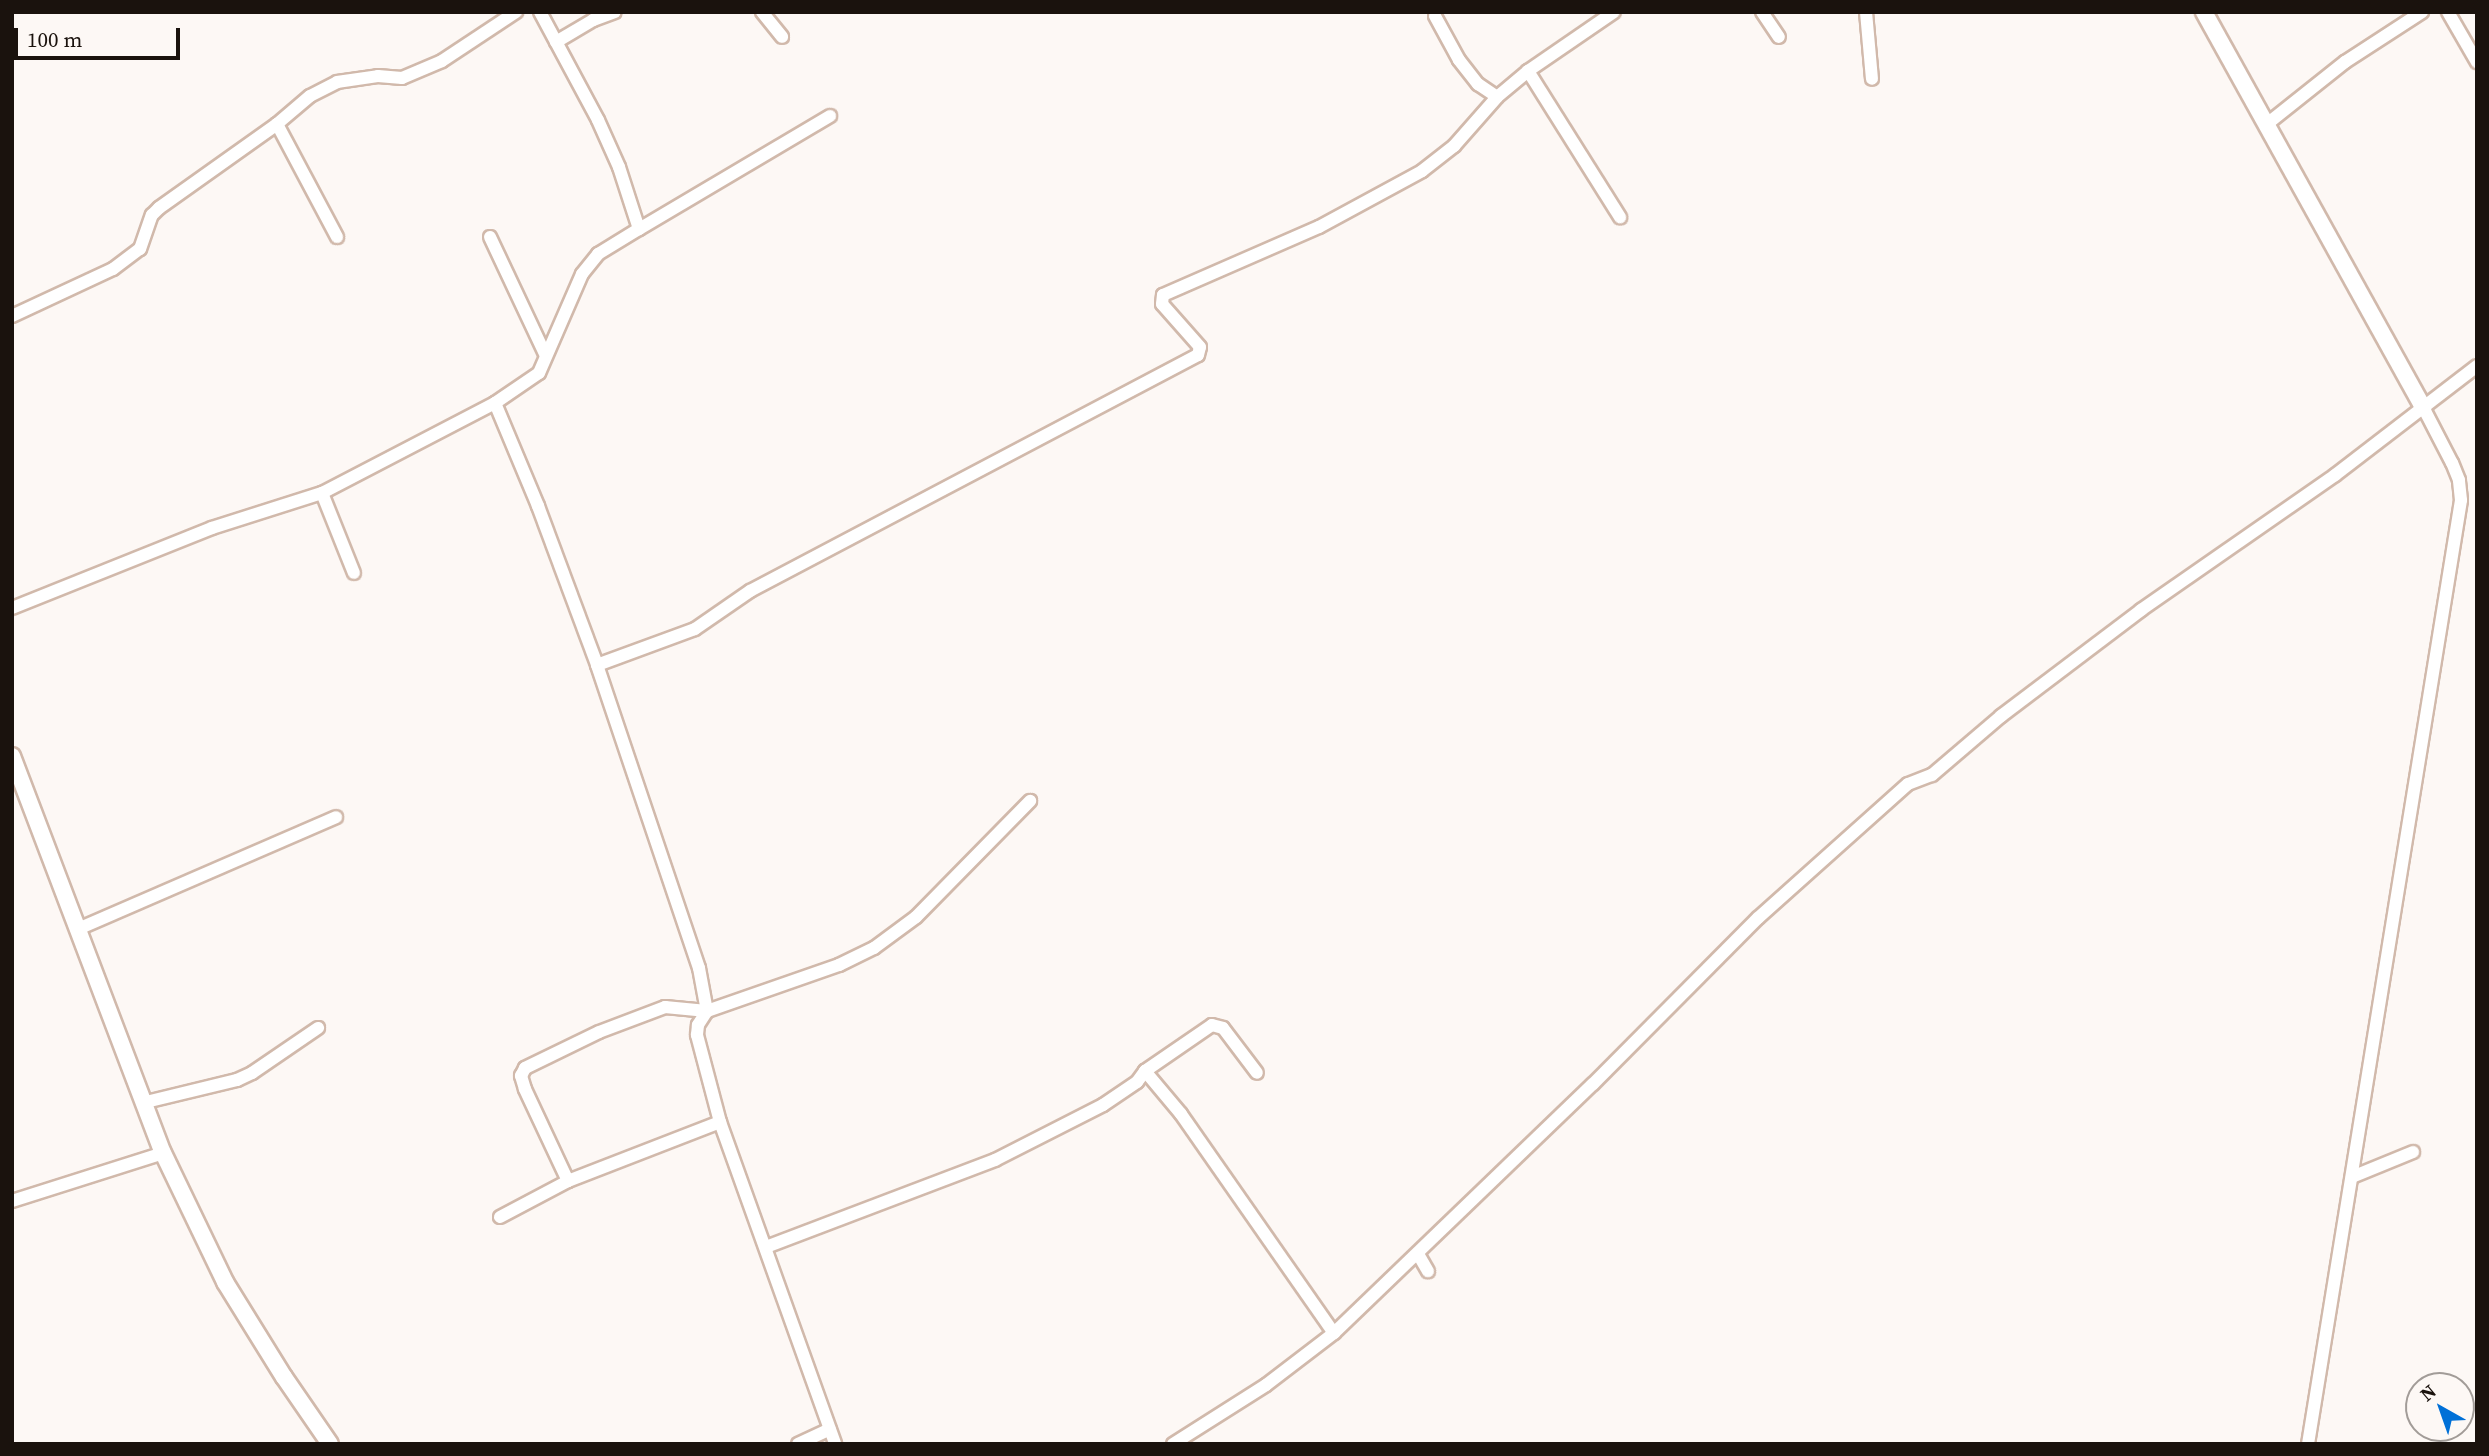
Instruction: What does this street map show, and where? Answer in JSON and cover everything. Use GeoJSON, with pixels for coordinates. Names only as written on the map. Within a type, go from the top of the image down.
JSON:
{"type":"FeatureCollection","features":[{"type":"Feature","properties":{"kind":"street"},"geometry":{"type":"LineString","coordinates":[[12,316],[113,269],[140,249],[152,215],[159,208],[277,124],[310,96],[337,82],[378,76],[402,78],[442,61],[516,12]]}},
{"type":"Feature","properties":{"kind":"street"},"geometry":{"type":"LineString","coordinates":[[540,12],[598,120],[619,167],[639,229]]}},
{"type":"Feature","properties":{"kind":"street"},"geometry":{"type":"LineString","coordinates":[[556,42],[593,20],[615,12]]}},
{"type":"Feature","properties":{"kind":"street"},"geometry":{"type":"LineString","coordinates":[[762,12],[782,37]]}},
{"type":"Feature","properties":{"kind":"street"},"geometry":{"type":"LineString","coordinates":[[597,665],[695,629],[750,591],[1198,355],[1200,347],[1162,304],[1163,295],[1319,227],[1422,170],[1454,146],[1497,97],[1528,71],[1614,12]]}},
{"type":"Feature","properties":{"kind":"street"},"geometry":{"type":"LineString","coordinates":[[1762,12],[1779,37]]}},
{"type":"Feature","properties":{"kind":"street"},"geometry":{"type":"LineString","coordinates":[[1866,12],[1872,79]]}},
{"type":"Feature","properties":{"kind":"street"},"geometry":{"type":"LineString","coordinates":[[2204,12],[2423,407],[2459,480],[2461,500],[2308,1444]]}},
{"type":"Feature","properties":{"kind":"street"},"geometry":{"type":"LineString","coordinates":[[2267,124],[2346,62],[2422,12]]}},
{"type":"Feature","properties":{"kind":"street"},"geometry":{"type":"LineString","coordinates":[[2448,12],[2477,62]]}},
{"type":"Feature","properties":{"kind":"street"},"geometry":{"type":"LineString","coordinates":[[1435,16],[1459,60],[1478,84],[1497,97]]}},
{"type":"Feature","properties":{"kind":"street"},"geometry":{"type":"LineString","coordinates":[[1528,71],[1620,217]]}},
{"type":"Feature","properties":{"kind":"street"},"geometry":{"type":"LineString","coordinates":[[12,608],[212,528],[322,493],[495,403],[538,373],[582,274],[598,254],[830,116]]}},
{"type":"Feature","properties":{"kind":"street"},"geometry":{"type":"LineString","coordinates":[[277,124],[337,237]]}},
{"type":"Feature","properties":{"kind":"street"},"geometry":{"type":"LineString","coordinates":[[490,237],[545,354]]}},
{"type":"Feature","properties":{"kind":"street"},"geometry":{"type":"LineString","coordinates":[[1173,1444],[1266,1385],[1334,1333],[1418,1254],[1758,918],[1908,784],[1932,775],[2001,716],[2141,610],[2335,475],[2477,366]]}},
{"type":"Feature","properties":{"kind":"street"},"geometry":{"type":"LineString","coordinates":[[495,403],[538,506],[597,665],[699,968],[707,1012],[698,1025],[697,1035],[720,1122],[835,1444]]}},
{"type":"Feature","properties":{"kind":"street"},"geometry":{"type":"LineString","coordinates":[[322,493],[354,573]]}},
{"type":"Feature","properties":{"kind":"street"},"geometry":{"type":"LineString","coordinates":[[12,756],[80,928],[163,1153],[225,1282],[330,1444]]}},
{"type":"Feature","properties":{"kind":"street"},"geometry":{"type":"LineString","coordinates":[[568,1181],[525,1089],[522,1072],[599,1032],[665,1006],[707,1012],[839,965],[874,948],[916,916],[1030,801]]}},
{"type":"Feature","properties":{"kind":"street"},"geometry":{"type":"LineString","coordinates":[[80,928],[336,817]]}},
{"type":"Feature","properties":{"kind":"street"},"geometry":{"type":"LineString","coordinates":[[766,1247],[995,1160],[1103,1105],[1212,1025],[1223,1028],[1257,1073]]}},
{"type":"Feature","properties":{"kind":"street"},"geometry":{"type":"LineString","coordinates":[[146,1102],[190,1094],[244,1077],[318,1028]]}},
{"type":"Feature","properties":{"kind":"street"},"geometry":{"type":"LineString","coordinates":[[1145,1072],[1181,1114],[1334,1333]]}},
{"type":"Feature","properties":{"kind":"street"},"geometry":{"type":"LineString","coordinates":[[500,1217],[568,1181],[720,1122]]}},
{"type":"Feature","properties":{"kind":"street"},"geometry":{"type":"LineString","coordinates":[[2352,1177],[2413,1152]]}},
{"type":"Feature","properties":{"kind":"street"},"geometry":{"type":"LineString","coordinates":[[12,1201],[163,1153]]}},
{"type":"Feature","properties":{"kind":"street"},"geometry":{"type":"LineString","coordinates":[[1418,1254],[1428,1271]]}},
{"type":"Feature","properties":{"kind":"street"},"geometry":{"type":"LineString","coordinates":[[798,1444],[830,1429]]}}]}
